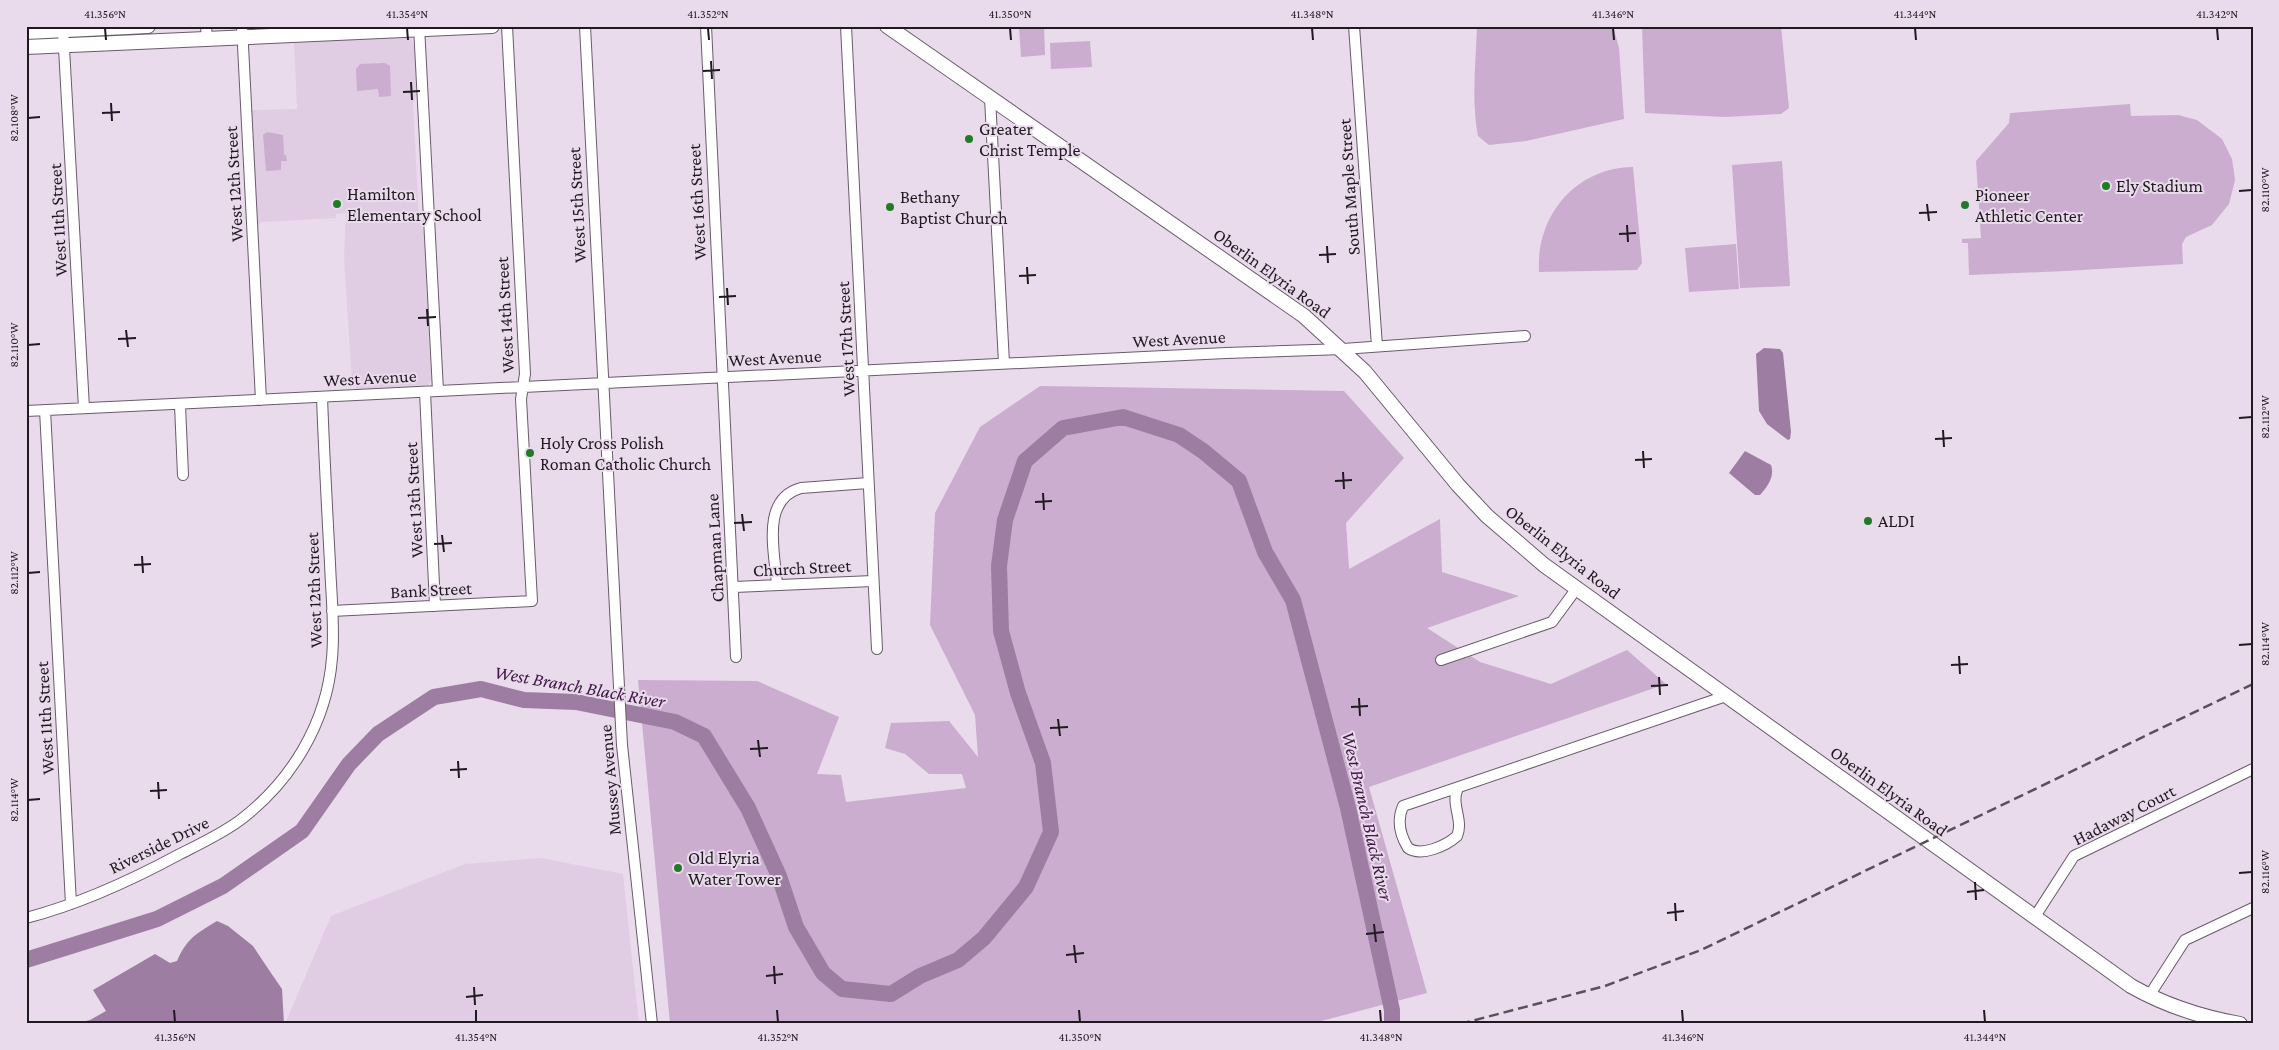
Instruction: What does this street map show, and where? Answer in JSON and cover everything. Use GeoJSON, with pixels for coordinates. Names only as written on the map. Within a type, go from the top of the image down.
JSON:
{"type":"FeatureCollection","features":[{"type":"Feature","properties":{"kind":"main road"},"geometry":{"type":"LineString","coordinates":[[26,32],[148,26]]}},
{"type":"Feature","properties":{"kind":"main road"},"geometry":{"type":"LineString","coordinates":[[26,47],[64,46],[207,33],[492,26]]}},
{"type":"Feature","properties":{"kind":"main road","name":"Oberlin Elyria Road"},"geometry":{"type":"LineString","coordinates":[[887,26],[1304,316],[1365,372],[1458,485],[1487,516],[1518,544],[1577,588],[2110,973],[2149,996],[2171,1006],[2217,1022],[2240,1024]]}},
{"type":"Feature","properties":{"kind":"main road"},"geometry":{"type":"LineString","coordinates":[[909,42],[912,26]]}},
{"type":"Feature","properties":{"kind":"street","name":"West 14th Street"},"geometry":{"type":"LineString","coordinates":[[507,26],[525,374],[521,399],[532,601]]}},
{"type":"Feature","properties":{"kind":"street","name":"West 15th Street"},"geometry":{"type":"LineString","coordinates":[[585,26],[603,383]]}},
{"type":"Feature","properties":{"kind":"street","name":"West 16th Street"},"geometry":{"type":"LineString","coordinates":[[706,26],[722,377]]}},
{"type":"Feature","properties":{"kind":"street","name":"West 17th Street"},"geometry":{"type":"LineString","coordinates":[[846,26],[877,649]]}},
{"type":"Feature","properties":{"kind":"street","name":"South Maple Street"},"geometry":{"type":"LineString","coordinates":[[1354,26],[1377,346]]}},
{"type":"Feature","properties":{"kind":"street"},"geometry":{"type":"LineString","coordinates":[[419,28],[438,391]]}},
{"type":"Feature","properties":{"kind":"street","name":"West 11th Street"},"geometry":{"type":"LineString","coordinates":[[63,30],[84,408]]}},
{"type":"Feature","properties":{"kind":"street","name":"West 12th Street"},"geometry":{"type":"LineString","coordinates":[[242,32],[261,400]]}},
{"type":"Feature","properties":{"kind":"street"},"geometry":{"type":"LineString","coordinates":[[990,98],[1004,363]]}},
{"type":"Feature","properties":{"kind":"street","name":"West Avenue"},"geometry":{"type":"LineString","coordinates":[[26,411],[180,405],[322,396],[1226,352],[1343,350],[1525,336]]}},
{"type":"Feature","properties":{"kind":"street","name":"Chapman Lane"},"geometry":{"type":"LineString","coordinates":[[722,377],[736,657]]}},
{"type":"Feature","properties":{"kind":"street","name":"Mussey Avenue"},"geometry":{"type":"LineString","coordinates":[[603,383],[621,733],[652,1024]]}},
{"type":"Feature","properties":{"kind":"street","name":"West 13th Street"},"geometry":{"type":"LineString","coordinates":[[425,392],[435,606]]}},
{"type":"Feature","properties":{"kind":"street","name":"West 12th Street"},"geometry":{"type":"LineString","coordinates":[[288,773],[310,736],[324,699],[332,659],[332,611],[322,396]]}},
{"type":"Feature","properties":{"kind":"street"},"geometry":{"type":"LineString","coordinates":[[180,405],[183,474]]}},
{"type":"Feature","properties":{"kind":"street","name":"West 11th Street"},"geometry":{"type":"LineString","coordinates":[[45,410],[71,904]]}},
{"type":"Feature","properties":{"kind":"street"},"geometry":{"type":"LineString","coordinates":[[777,585],[773,519],[782,498],[793,490],[801,488],[868,483]]}},
{"type":"Feature","properties":{"kind":"street","name":"Church Street"},"geometry":{"type":"LineString","coordinates":[[734,587],[873,581]]}},
{"type":"Feature","properties":{"kind":"street"},"geometry":{"type":"LineString","coordinates":[[1440,660],[1552,622],[1577,588]]}},
{"type":"Feature","properties":{"kind":"street","name":"Bank Street"},"geometry":{"type":"LineString","coordinates":[[332,611],[532,601]]}},
{"type":"Feature","properties":{"kind":"street"},"geometry":{"type":"LineString","coordinates":[[1458,788],[1454,796],[1459,831],[1453,839],[1437,847],[1418,852],[1408,848],[1400,825],[1398,808],[1726,696]]}},
{"type":"Feature","properties":{"kind":"street","name":"Hadaway Court"},"geometry":{"type":"LineString","coordinates":[[2034,918],[2074,856],[2253,769]]}},
{"type":"Feature","properties":{"kind":"street","name":"Riverside Drive"},"geometry":{"type":"LineString","coordinates":[[26,918],[71,904],[145,873],[221,832],[254,809],[288,773]]}},
{"type":"Feature","properties":{"kind":"street"},"geometry":{"type":"LineString","coordinates":[[2149,996],[2184,940],[2253,908]]}},
{"type":"Feature","properties":{"kind":"shaded area"},"geometry":{"type":"Polygon","coordinates":[[[1019,26],[1044,26],[1045,55],[1021,57],[1019,26]]]}},
{"type":"Feature","properties":{"kind":"shaded area"},"geometry":{"type":"Polygon","coordinates":[[[1477,26],[1613,26],[1619,48],[1624,119],[1526,141],[1489,145],[1478,136],[1476,122],[1474,81],[1477,26]]]}},
{"type":"Feature","properties":{"kind":"shaded area"},"geometry":{"type":"Polygon","coordinates":[[[1642,26],[1781,26],[1789,108],[1781,114],[1725,117],[1645,113],[1642,26]]]}},
{"type":"Feature","properties":{"kind":"shaded area","name":"Hamilton Elementary School"},"geometry":{"type":"Polygon","coordinates":[[[405,36],[411,39],[414,46],[417,94],[413,103],[419,220],[424,233],[431,380],[428,385],[357,389],[352,382],[344,256],[346,213],[336,214],[336,218],[261,222],[257,228],[249,108],[252,110],[297,109],[294,41],[405,36]]]}},
{"type":"Feature","properties":{"kind":"shaded area"},"geometry":{"type":"Polygon","coordinates":[[[1090,41],[1092,67],[1051,69],[1050,43],[1090,41]]]}},
{"type":"Feature","properties":{"kind":"shaded area"},"geometry":{"type":"Polygon","coordinates":[[[385,63],[390,66],[391,96],[379,97],[378,89],[357,91],[356,69],[360,64],[385,63]]]}},
{"type":"Feature","properties":{"kind":"shaded area","name":"Ely Stadium"},"geometry":{"type":"Polygon","coordinates":[[[2130,104],[2131,116],[2178,115],[2197,120],[2222,139],[2232,159],[2235,180],[2229,204],[2212,225],[2186,237],[2182,244],[2183,264],[1969,275],[1968,243],[1962,243],[1962,239],[1981,238],[1976,161],[2009,123],[2010,113],[2130,104]]]}},
{"type":"Feature","properties":{"kind":"shaded area"},"geometry":{"type":"Polygon","coordinates":[[[267,132],[283,135],[284,155],[286,155],[287,161],[281,161],[281,170],[266,171],[263,135],[267,132]]]}},
{"type":"Feature","properties":{"kind":"shaded area"},"geometry":{"type":"Polygon","coordinates":[[[1782,161],[1790,286],[1740,288],[1732,165],[1782,161]]]}},
{"type":"Feature","properties":{"kind":"shaded area"},"geometry":{"type":"Polygon","coordinates":[[[1633,167],[1642,263],[1637,270],[1539,272],[1540,251],[1544,232],[1552,214],[1563,199],[1577,186],[1593,176],[1612,170],[1633,167]]]}},
{"type":"Feature","properties":{"kind":"shaded area"},"geometry":{"type":"Polygon","coordinates":[[[1736,244],[1739,289],[1689,292],[1685,248],[1736,244]]]}},
{"type":"Feature","properties":{"kind":"shaded area"},"geometry":{"type":"Polygon","coordinates":[[[1764,348],[1780,349],[1783,353],[1791,432],[1790,439],[1788,440],[1767,424],[1759,411],[1756,354],[1764,348]]]}},
{"type":"Feature","properties":{"kind":"shaded area"},"geometry":{"type":"Polygon","coordinates":[[[1040,386],[1344,391],[1404,458],[1346,523],[1349,569],[1440,519],[1442,572],[1519,596],[1427,628],[1480,662],[1551,684],[1627,650],[1666,684],[1369,787],[1427,993],[1310,1024],[670,1024],[638,680],[757,681],[839,717],[817,774],[841,775],[846,802],[966,788],[962,774],[929,774],[905,754],[885,748],[891,723],[949,721],[978,757],[975,715],[930,625],[935,513],[980,427],[1040,386]]]}},
{"type":"Feature","properties":{"kind":"shaded area"},"geometry":{"type":"Polygon","coordinates":[[[1745,451],[1771,465],[1771,478],[1760,495],[1755,495],[1729,473],[1745,451]]]}},
{"type":"Feature","properties":{"kind":"shaded area"},"geometry":{"type":"Polygon","coordinates":[[[541,858],[623,874],[639,1024],[285,1024],[331,916],[465,864],[541,858]]]}},
{"type":"Feature","properties":{"kind":"shaded area"},"geometry":{"type":"Polygon","coordinates":[[[217,921],[228,926],[253,946],[282,989],[284,1024],[73,1024],[90,1020],[106,1011],[93,990],[155,954],[170,963],[177,961],[193,937],[217,921]]]}},
{"type":"Feature","properties":{"kind":"waterway","name":"West Branch Black River"},"geometry":{"type":"LineString","coordinates":[[26,960],[157,919],[223,886],[302,831],[349,764],[378,734],[434,697],[481,689],[524,700],[576,702],[675,722],[704,736],[748,808],[779,876],[796,927],[823,973],[842,989],[891,994],[920,976],[958,960],[984,938],[1026,887],[1051,832],[1043,763],[1018,693],[1001,631],[999,566],[1005,520],[1025,461],[1063,428],[1123,417],[1179,435],[1203,451],[1239,481],[1265,552],[1293,600],[1348,808],[1392,1010],[1392,1024]]}},
{"type":"Feature","properties":{"kind":"railway"},"geometry":{"type":"LineString","coordinates":[[1460,1024],[1605,986],[1701,950],[2253,684]]}},
{"type":"Feature","properties":{"kind":"place","name":"Greater Christ Temple"},"geometry":{"type":"Point","coordinates":[969,139]}},
{"type":"Feature","properties":{"kind":"place","name":"Ely Stadium"},"geometry":{"type":"Point","coordinates":[2106,186]}},
{"type":"Feature","properties":{"kind":"place","name":"Hamilton Elementary School"},"geometry":{"type":"Point","coordinates":[337,204]}},
{"type":"Feature","properties":{"kind":"place","name":"Pioneer Athletic Center"},"geometry":{"type":"Point","coordinates":[1965,205]}},
{"type":"Feature","properties":{"kind":"place","name":"Bethany Baptist Church"},"geometry":{"type":"Point","coordinates":[890,207]}},
{"type":"Feature","properties":{"kind":"place","name":"Holy Cross Polish Roman Catholic Church"},"geometry":{"type":"Point","coordinates":[530,453]}},
{"type":"Feature","properties":{"kind":"place","name":"ALDI"},"geometry":{"type":"Point","coordinates":[1868,521]}},
{"type":"Feature","properties":{"kind":"place","name":"Old Elyria Water Tower"},"geometry":{"type":"Point","coordinates":[678,868]}}]}
